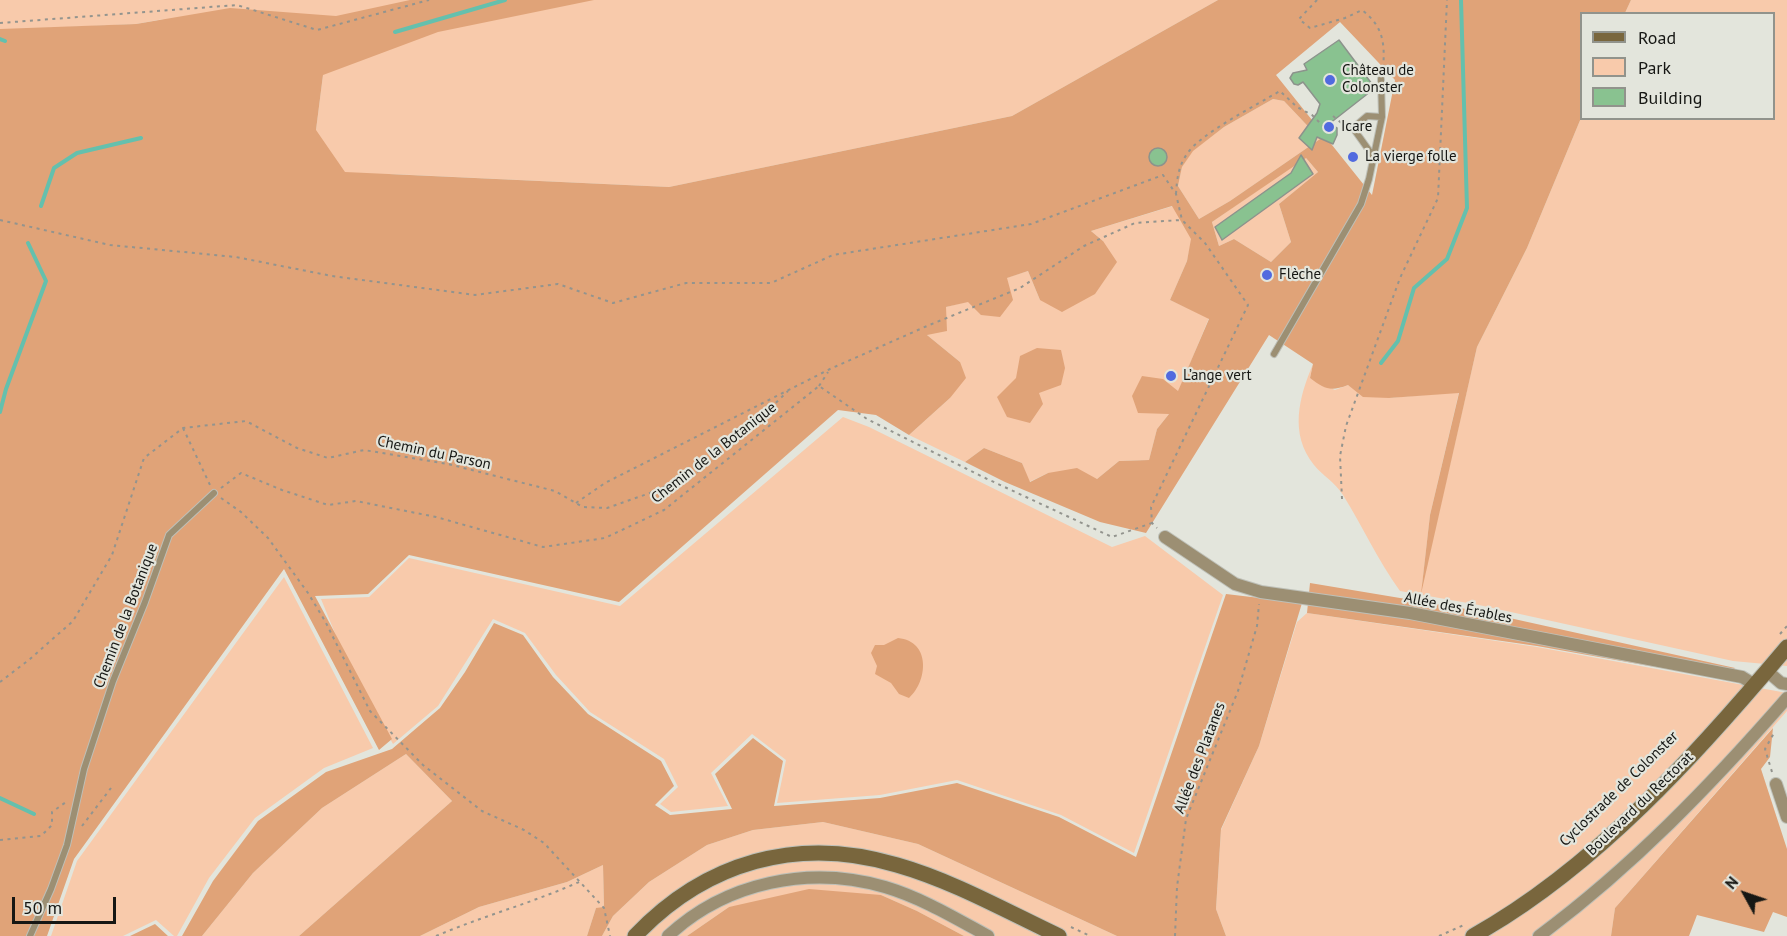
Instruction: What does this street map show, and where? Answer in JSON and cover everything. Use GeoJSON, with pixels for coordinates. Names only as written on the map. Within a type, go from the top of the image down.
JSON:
{"type":"FeatureCollection","features":[{"type":"Feature","properties":{"kind":"main road","name":"Boulevard du Rectorat"},"geometry":{"type":"LineString","coordinates":[[1470,929],[1529,902],[1587,856],[1672,774],[1755,685],[1767,671],[1783,641]]}},
{"type":"Feature","properties":{"kind":"main road"},"geometry":{"type":"LineString","coordinates":[[635,936],[672,901],[715,875],[762,859],[808,853],[854,856],[915,870],[1059,936]]}},
{"type":"Feature","properties":{"kind":"street","name":"Allée des Érables"},"geometry":{"type":"LineString","coordinates":[[1165,537],[1235,584],[1261,592],[1422,616],[1742,677],[1755,685]]}},
{"type":"Feature","properties":{"kind":"street"},"geometry":{"type":"LineString","coordinates":[[1767,671],[1781,683],[1787,684]]}},
{"type":"Feature","properties":{"kind":"street"},"geometry":{"type":"LineString","coordinates":[[1539,936],[1602,887],[1641,852],[1711,782],[1787,698]]}},
{"type":"Feature","properties":{"kind":"street"},"geometry":{"type":"LineString","coordinates":[[1776,784],[1787,817]]}},
{"type":"Feature","properties":{"kind":"street"},"geometry":{"type":"LineString","coordinates":[[668,936],[690,918],[732,894],[757,886],[803,878],[853,880],[885,887],[923,902],[988,936]]}},
{"type":"Feature","properties":{"kind":"lane"},"geometry":{"type":"LineString","coordinates":[[1274,354],[1361,204],[1369,179],[1382,117],[1381,79]]}},
{"type":"Feature","properties":{"kind":"lane"},"geometry":{"type":"LineString","coordinates":[[1373,156],[1353,128],[1367,116],[1382,117]]}},
{"type":"Feature","properties":{"kind":"lane","name":"Chemin de la Botanique"},"geometry":{"type":"LineString","coordinates":[[30,936],[67,845],[84,769],[113,681],[169,536],[214,493]]}},
{"type":"Feature","properties":{"kind":"path"},"geometry":{"type":"LineString","coordinates":[[0,23],[237,5],[317,30],[429,0]]}},
{"type":"Feature","properties":{"kind":"path"},"geometry":{"type":"LineString","coordinates":[[1317,0],[1299,19],[1310,28],[1345,18],[1362,10],[1375,20],[1383,42],[1381,79]]}},
{"type":"Feature","properties":{"kind":"path"},"geometry":{"type":"LineString","coordinates":[[1342,499],[1340,456],[1346,426],[1400,278],[1438,198],[1447,0]]}},
{"type":"Feature","properties":{"kind":"path"},"geometry":{"type":"LineString","coordinates":[[1165,537],[1152,524],[1151,507],[1248,305],[1205,243],[1182,220],[1176,194],[1178,172],[1188,152],[1205,137],[1280,91],[1297,107],[1312,115],[1332,135]]}},
{"type":"Feature","properties":{"kind":"path"},"geometry":{"type":"LineString","coordinates":[[1334,116],[1347,128],[1353,128]]}},
{"type":"Feature","properties":{"kind":"path"},"geometry":{"type":"LineString","coordinates":[[0,220],[110,245],[236,257],[332,276],[475,295],[558,284],[614,303],[686,283],[771,284],[833,255],[1031,224],[1163,175],[1176,194]]}},
{"type":"Feature","properties":{"kind":"path"},"geometry":{"type":"LineString","coordinates":[[576,503],[605,483],[830,369],[1020,288],[1084,246],[1135,223],[1182,220]]}},
{"type":"Feature","properties":{"kind":"path"},"geometry":{"type":"LineString","coordinates":[[830,369],[819,386],[867,419],[983,477],[1112,537],[1152,524]]}},
{"type":"Feature","properties":{"kind":"path","name":"Chemin de la Botanique"},"geometry":{"type":"LineString","coordinates":[[214,493],[241,473],[282,490],[328,505],[356,501],[436,517],[543,547],[605,538],[664,510],[819,386]]}},
{"type":"Feature","properties":{"kind":"path","name":"Chemin du Parson"},"geometry":{"type":"LineString","coordinates":[[183,428],[246,421],[297,448],[328,458],[364,450],[448,464],[555,491],[583,507],[607,508],[650,493],[697,472],[752,426],[788,391]]}},
{"type":"Feature","properties":{"kind":"path"},"geometry":{"type":"LineString","coordinates":[[0,682],[73,621],[112,555],[144,458],[183,428],[214,493],[241,512],[274,547],[308,593],[325,621],[370,711],[423,765],[482,811],[524,830],[544,843],[604,908],[610,936]]}},
{"type":"Feature","properties":{"kind":"path","name":"Allée des Platanes"},"geometry":{"type":"LineString","coordinates":[[1175,936],[1177,887],[1186,819],[1238,691],[1257,626],[1261,592]]}},
{"type":"Feature","properties":{"kind":"path"},"geometry":{"type":"LineString","coordinates":[[1783,641],[1787,626]]}},
{"type":"Feature","properties":{"kind":"path"},"geometry":{"type":"LineString","coordinates":[[1765,724],[1775,732],[1765,749],[1776,784]]}},
{"type":"Feature","properties":{"kind":"path"},"geometry":{"type":"LineString","coordinates":[[67,845],[111,788]]}},
{"type":"Feature","properties":{"kind":"path"},"geometry":{"type":"LineString","coordinates":[[0,840],[41,836],[52,825],[52,812],[67,801],[77,806]]}},
{"type":"Feature","properties":{"kind":"path"},"geometry":{"type":"LineString","coordinates":[[436,936],[579,882]]}},
{"type":"Feature","properties":{"kind":"path"},"geometry":{"type":"LineString","coordinates":[[1439,936],[1470,929]]}},
{"type":"Feature","properties":{"kind":"green space"},"geometry":{"type":"Polygon","coordinates":[[[0,0],[1218,0],[1012,116],[669,187],[391,174],[359,203],[59,44],[164,19],[136,24],[0,29],[0,0]],[[323,75],[229,96],[316,130],[323,75]]]}},
{"type":"Feature","properties":{"kind":"green space"},"geometry":{"type":"Polygon","coordinates":[[[1631,0],[1787,0],[1787,666],[1733,661],[1479,605],[1400,591],[1343,495],[1314,465],[1301,441],[1299,415],[1301,402],[1313,364],[1310,378],[1335,390],[1348,385],[1389,398],[1459,392],[1430,515],[1422,586],[1477,347],[1527,248],[1580,120],[1775,120],[1775,12],[1625,12],[1631,0]]]}},
{"type":"Feature","properties":{"kind":"green space"},"geometry":{"type":"Polygon","coordinates":[[[1273,99],[1284,101],[1320,139],[1230,201],[1199,219],[1178,186],[1182,167],[1192,151],[1224,127],[1273,99]]]}},
{"type":"Feature","properties":{"kind":"green space"},"geometry":{"type":"Polygon","coordinates":[[[1305,157],[1318,172],[1279,204],[1291,242],[1271,262],[1234,239],[1219,246],[1212,222],[1305,157]],[[1306,163],[1215,227],[1222,240],[1313,174],[1306,163]]]}},
{"type":"Feature","properties":{"kind":"green space"},"geometry":{"type":"Polygon","coordinates":[[[1173,206],[1192,238],[1187,261],[1170,300],[1209,318],[1169,414],[1157,429],[1149,460],[1119,461],[1097,479],[1048,473],[1029,482],[1022,463],[984,448],[965,462],[909,435],[950,398],[960,362],[927,335],[946,307],[969,301],[1006,278],[1028,271],[1040,300],[1103,241],[1091,231],[1173,206]]]}},
{"type":"Feature","properties":{"kind":"green space"},"geometry":{"type":"Polygon","coordinates":[[[843,417],[869,427],[1112,547],[1145,536],[1223,595],[1134,853],[1061,815],[957,780],[880,795],[777,803],[786,760],[752,734],[711,773],[728,806],[671,812],[660,804],[678,787],[664,759],[590,712],[556,675],[525,633],[493,619],[438,706],[393,744],[348,665],[321,599],[369,597],[409,558],[620,606],[843,417]]]}},
{"type":"Feature","properties":{"kind":"green space"},"geometry":{"type":"Polygon","coordinates":[[[284,577],[373,748],[324,768],[255,818],[209,878],[177,936],[174,936],[156,920],[123,936],[51,936],[77,861],[284,577]]]}},
{"type":"Feature","properties":{"kind":"green space"},"geometry":{"type":"Polygon","coordinates":[[[1307,613],[1537,647],[1787,693],[1787,711],[1615,908],[1611,936],[1226,936],[1216,909],[1221,830],[1259,746],[1297,622],[1307,613]]]}},
{"type":"Feature","properties":{"kind":"green space"},"geometry":{"type":"Polygon","coordinates":[[[406,754],[452,801],[299,936],[202,936],[253,873],[322,808],[406,754]]]}},
{"type":"Feature","properties":{"kind":"green space"},"geometry":{"type":"Polygon","coordinates":[[[823,822],[918,844],[1117,936],[964,936],[881,895],[729,907],[687,936],[602,936],[613,916],[649,882],[707,845],[753,830],[823,822]]]}},
{"type":"Feature","properties":{"kind":"green space"},"geometry":{"type":"Polygon","coordinates":[[[603,865],[604,908],[596,908],[587,936],[420,936],[479,907],[567,882],[603,865]]]}},
{"type":"Feature","properties":{"kind":"shaded area"},"geometry":{"type":"Polygon","coordinates":[[[410,0],[594,0],[438,32],[323,75],[316,130],[345,172],[669,187],[1012,116],[1218,0],[1631,0],[1625,12],[1580,12],[1580,120],[1527,248],[1477,347],[1421,594],[1430,515],[1459,393],[1389,398],[1363,397],[1348,385],[1328,388],[1310,378],[1313,364],[1269,335],[1146,533],[1100,522],[1005,482],[965,462],[984,448],[1022,463],[1030,482],[1048,473],[1077,468],[1097,479],[1119,461],[1149,460],[1157,429],[1169,414],[1138,413],[1132,396],[1142,376],[1163,379],[1178,391],[1209,319],[1170,300],[1187,261],[1191,239],[1172,206],[1091,231],[1103,241],[1117,262],[1095,294],[1062,312],[1040,300],[1028,271],[1007,278],[1013,300],[1000,317],[981,315],[968,302],[946,307],[947,331],[927,335],[960,362],[966,378],[950,398],[909,435],[876,415],[838,410],[619,602],[409,555],[368,594],[315,596],[392,739],[379,750],[284,569],[74,859],[47,936],[0,936],[0,29],[136,24],[230,8],[336,16],[410,0]],[[1340,22],[1276,75],[1372,195],[1395,80],[1340,22]],[[1273,99],[1224,127],[1193,151],[1182,167],[1178,186],[1199,219],[1230,201],[1320,139],[1284,101],[1273,99]],[[1156,148],[1151,151],[1149,158],[1154,165],[1160,166],[1165,162],[1166,155],[1162,149],[1156,148]],[[1306,158],[1212,222],[1219,246],[1234,239],[1271,262],[1291,242],[1279,204],[1318,172],[1306,158]]]}},
{"type":"Feature","properties":{"kind":"shaded area"},"geometry":{"type":"Polygon","coordinates":[[[1037,348],[1061,350],[1065,368],[1061,385],[1039,393],[1043,404],[1030,423],[1007,417],[997,397],[1016,378],[1020,356],[1037,348]]]}},
{"type":"Feature","properties":{"kind":"shaded area"},"geometry":{"type":"Polygon","coordinates":[[[1310,583],[1478,611],[1735,668],[1723,679],[1537,646],[1307,613],[1310,583]]]}},
{"type":"Feature","properties":{"kind":"shaded area"},"geometry":{"type":"Polygon","coordinates":[[[1226,594],[1302,603],[1259,746],[1221,829],[1216,909],[1226,936],[1117,936],[918,844],[823,822],[753,830],[707,845],[649,882],[613,916],[602,936],[587,936],[596,908],[604,907],[603,865],[567,882],[479,907],[420,936],[299,936],[452,801],[406,754],[322,808],[253,873],[202,936],[182,936],[213,881],[258,821],[326,772],[392,749],[440,708],[494,623],[523,635],[553,677],[588,714],[661,761],[674,786],[655,805],[670,815],[732,809],[715,774],[753,738],[783,761],[774,806],[880,798],[957,783],[1059,817],[1136,857],[1226,594]]]}},
{"type":"Feature","properties":{"kind":"shaded area"},"geometry":{"type":"Polygon","coordinates":[[[898,638],[916,646],[923,663],[920,682],[909,698],[899,694],[891,683],[875,674],[877,666],[871,653],[875,645],[884,645],[898,638]]]}},
{"type":"Feature","properties":{"kind":"shaded area"},"geometry":{"type":"Polygon","coordinates":[[[1773,728],[1770,757],[1761,769],[1787,849],[1787,917],[1773,912],[1764,932],[1697,915],[1689,936],[1611,936],[1615,908],[1773,728]]]}},
{"type":"Feature","properties":{"kind":"shaded area"},"geometry":{"type":"Polygon","coordinates":[[[809,889],[881,895],[964,936],[687,936],[729,907],[809,889]]]}},
{"type":"Feature","properties":{"kind":"shaded area"},"geometry":{"type":"Polygon","coordinates":[[[155,924],[168,936],[130,936],[155,924]]]}},
{"type":"Feature","properties":{"kind":"building","name":"Château de Colonster"},"geometry":{"type":"Polygon","coordinates":[[[1339,40],[1375,88],[1329,124],[1337,128],[1333,144],[1317,137],[1312,150],[1299,138],[1317,113],[1320,104],[1303,82],[1298,85],[1294,84],[1290,78],[1293,73],[1307,70],[1304,64],[1339,40]]]}},
{"type":"Feature","properties":{"kind":"building"},"geometry":{"type":"Polygon","coordinates":[[[1158,148],[1164,151],[1167,157],[1164,163],[1158,166],[1152,163],[1149,157],[1152,151],[1158,148]]]}},
{"type":"Feature","properties":{"kind":"building"},"geometry":{"type":"Polygon","coordinates":[[[1301,155],[1313,174],[1222,240],[1215,227],[1291,173],[1301,155]]]}},
{"type":"Feature","properties":{"kind":"waterway"},"geometry":{"type":"LineString","coordinates":[[395,32],[505,0]]}},
{"type":"Feature","properties":{"kind":"waterway"},"geometry":{"type":"LineString","coordinates":[[1381,363],[1398,341],[1414,288],[1447,259],[1467,208],[1461,0]]}},
{"type":"Feature","properties":{"kind":"waterway"},"geometry":{"type":"LineString","coordinates":[[0,39],[5,41]]}},
{"type":"Feature","properties":{"kind":"waterway"},"geometry":{"type":"LineString","coordinates":[[41,206],[54,168],[77,153],[141,138]]}},
{"type":"Feature","properties":{"kind":"waterway"},"geometry":{"type":"LineString","coordinates":[[0,412],[6,389],[46,281],[28,243]]}},
{"type":"Feature","properties":{"kind":"waterway"},"geometry":{"type":"LineString","coordinates":[[0,798],[34,814]]}},
{"type":"Feature","properties":{"kind":"place","name":"Château de Colonster"},"geometry":{"type":"Point","coordinates":[1330,80]}},
{"type":"Feature","properties":{"kind":"place","name":"Icare"},"geometry":{"type":"Point","coordinates":[1329,127]}},
{"type":"Feature","properties":{"kind":"place","name":"La vierge folle"},"geometry":{"type":"Point","coordinates":[1353,157]}},
{"type":"Feature","properties":{"kind":"place","name":"Flèche"},"geometry":{"type":"Point","coordinates":[1267,275]}},
{"type":"Feature","properties":{"kind":"place","name":"L’ange vert"},"geometry":{"type":"Point","coordinates":[1171,376]}}]}
